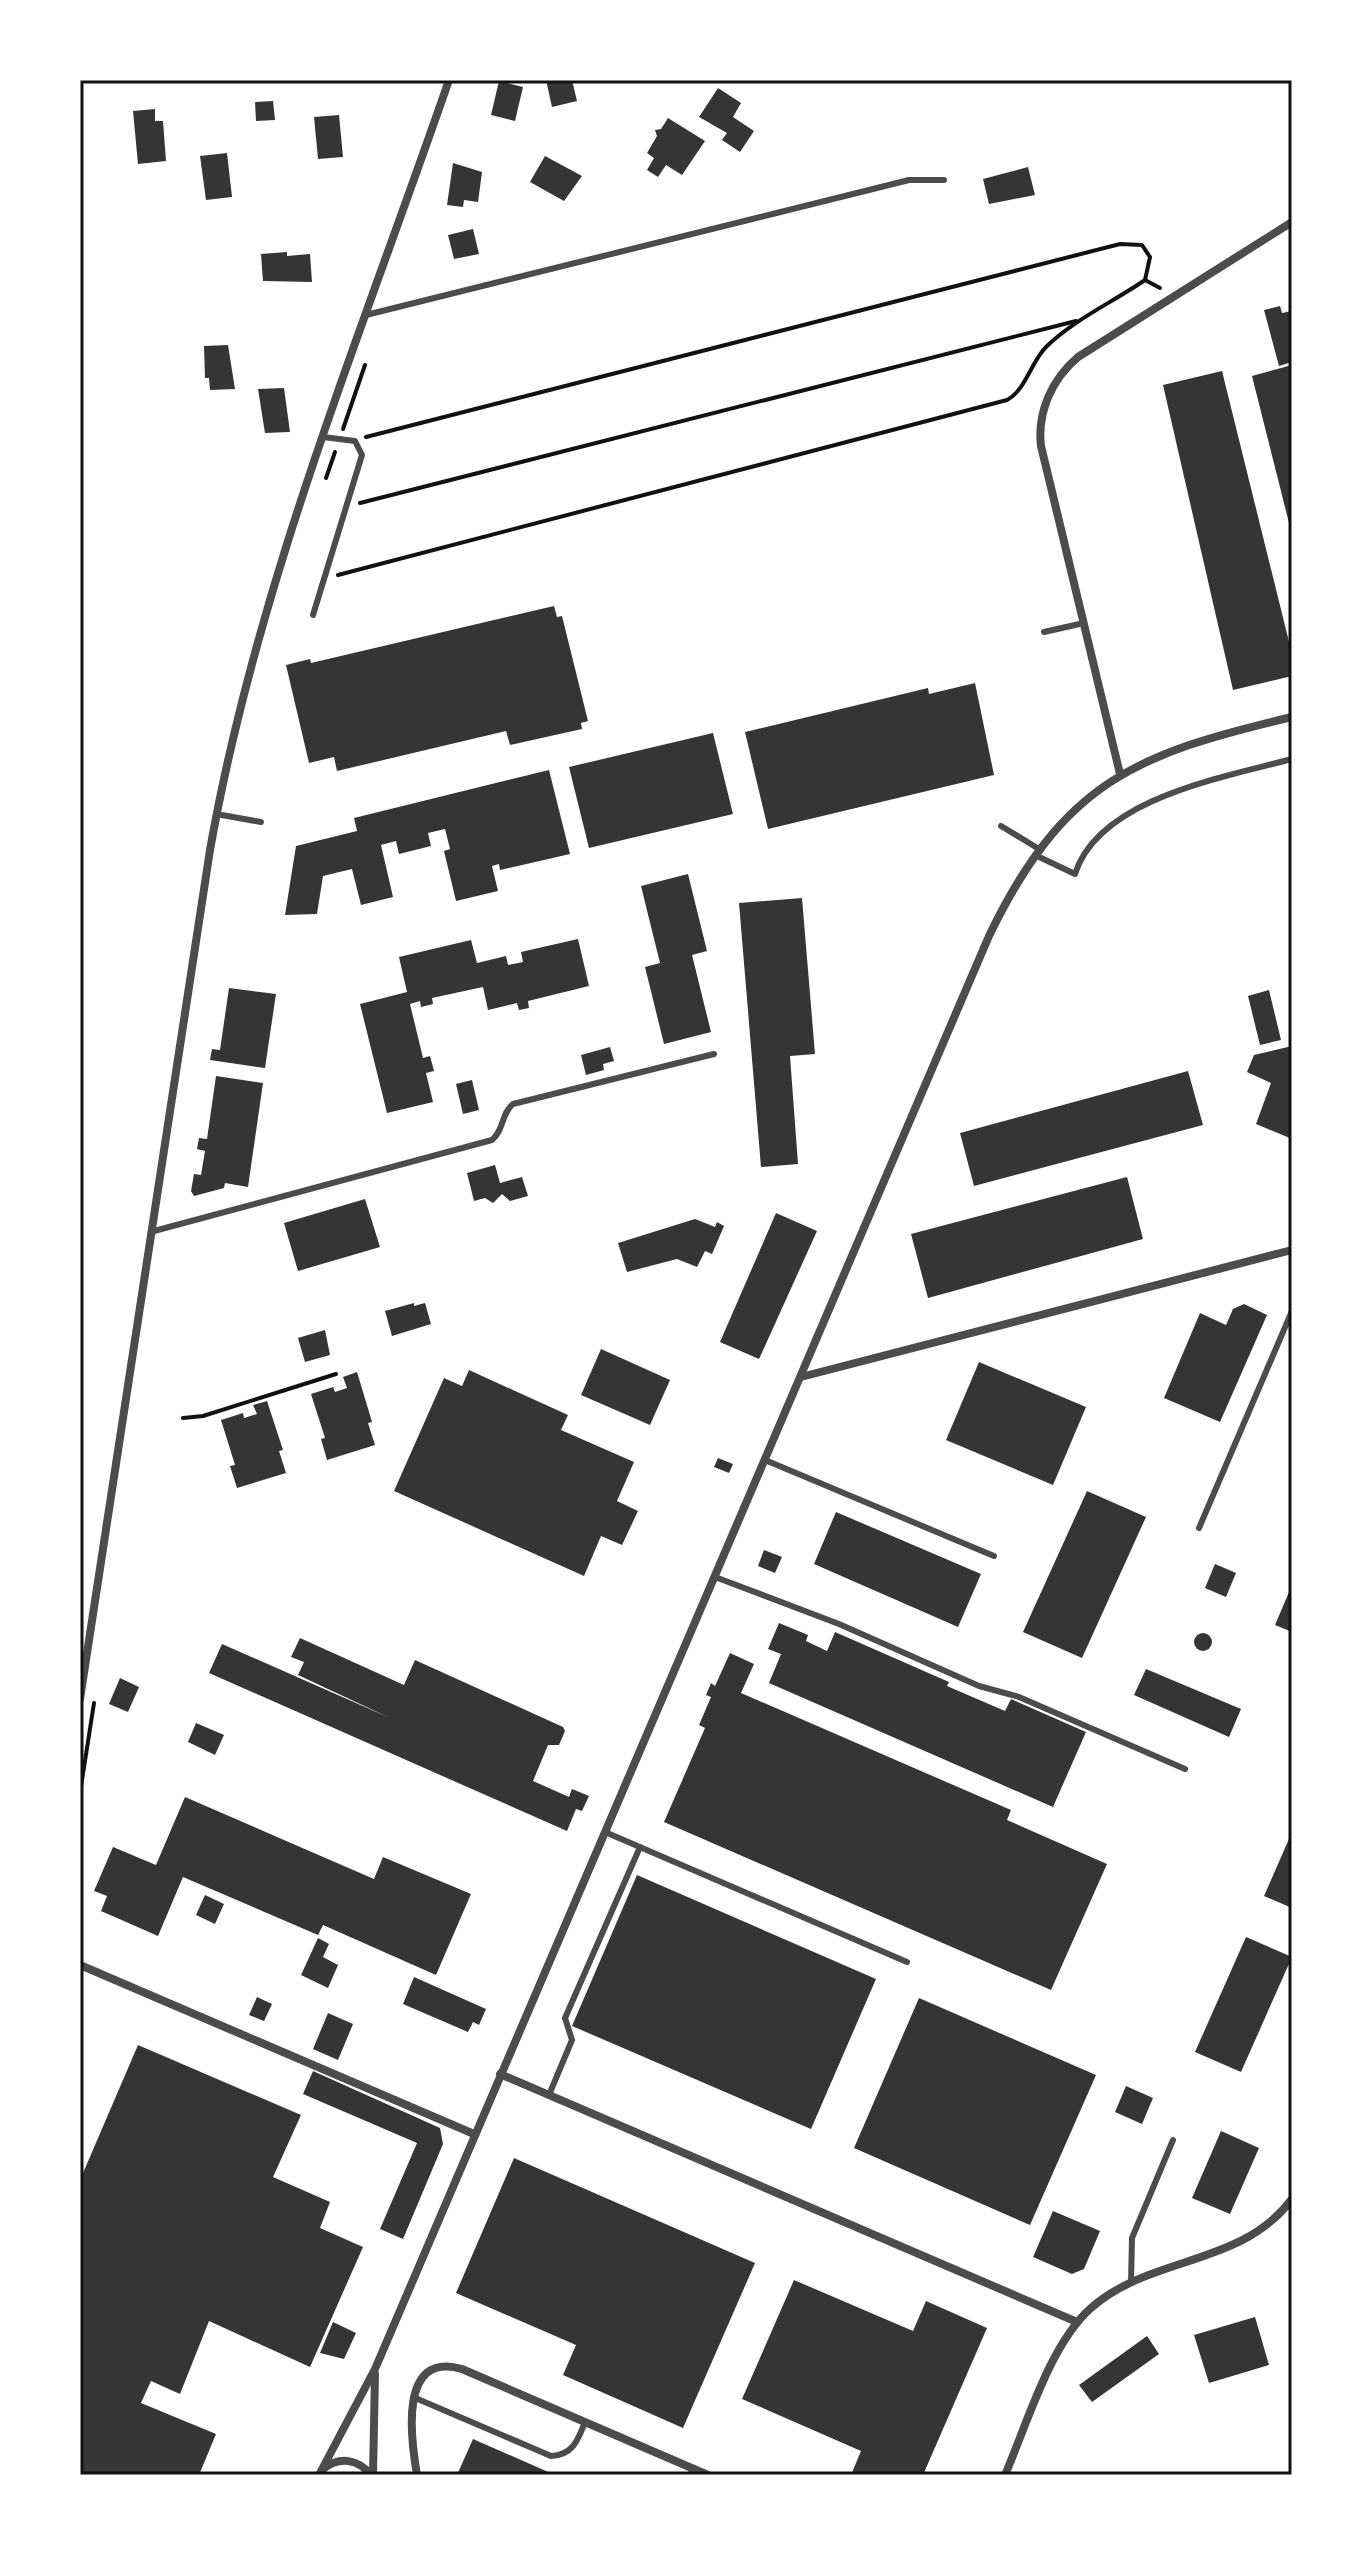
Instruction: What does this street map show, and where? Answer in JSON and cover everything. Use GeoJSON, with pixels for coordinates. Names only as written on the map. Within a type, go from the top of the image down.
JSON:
{"type":"FeatureCollection","features":[{"type":"Feature","properties":{"kind":"street"},"geometry":{"type":"LineString","coordinates":[[80,1699],[216,814],[256,640],[323,437],[449,80]]}},
{"type":"Feature","properties":{"kind":"street"},"geometry":{"type":"LineString","coordinates":[[1120,774],[1041,446],[1043,412],[1050,392],[1063,372],[1086,351],[1292,222]]}},
{"type":"Feature","properties":{"kind":"street"},"geometry":{"type":"LineString","coordinates":[[320,2473],[375,2369],[989,936],[1037,852],[1069,815],[1120,774],[1182,745],[1292,717]]}},
{"type":"Feature","properties":{"kind":"street"},"geometry":{"type":"LineString","coordinates":[[801,1377],[1292,1250]]}},
{"type":"Feature","properties":{"kind":"street"},"geometry":{"type":"LineString","coordinates":[[80,1965],[474,2134]]}},
{"type":"Feature","properties":{"kind":"street"},"geometry":{"type":"LineString","coordinates":[[500,2074],[1077,2322]]}},
{"type":"Feature","properties":{"kind":"street"},"geometry":{"type":"LineString","coordinates":[[1005,2475],[1057,2355],[1077,2322],[1106,2296],[1131,2283],[1234,2247],[1262,2230],[1292,2199]]}},
{"type":"Feature","properties":{"kind":"street"},"geometry":{"type":"LineString","coordinates":[[417,2475],[411,2431],[413,2397],[426,2374],[439,2367],[454,2366],[693,2472],[708,2475]]}},
{"type":"Feature","properties":{"kind":"street"},"geometry":{"type":"LineString","coordinates":[[372,2475],[375,2369]]}},
{"type":"Feature","properties":{"kind":"street"},"geometry":{"type":"LineString","coordinates":[[320,2473],[333,2463],[346,2460],[359,2464],[372,2475]]}},
{"type":"Feature","properties":{"kind":"lane"},"geometry":{"type":"LineString","coordinates":[[366,315],[909,180],[944,180]]}},
{"type":"Feature","properties":{"kind":"lane"},"geometry":{"type":"LineString","coordinates":[[313,615],[361,461],[359,444],[323,437]]}},
{"type":"Feature","properties":{"kind":"lane"},"geometry":{"type":"LineString","coordinates":[[1044,632],[1084,623]]}},
{"type":"Feature","properties":{"kind":"lane"},"geometry":{"type":"LineString","coordinates":[[1001,826],[1075,874],[1095,839],[1150,802],[1205,782],[1292,759]]}},
{"type":"Feature","properties":{"kind":"lane"},"geometry":{"type":"LineString","coordinates":[[216,814],[261,822]]}},
{"type":"Feature","properties":{"kind":"lane"},"geometry":{"type":"LineString","coordinates":[[154,1231],[492,1140],[498,1135],[505,1112],[513,1104],[714,1054]]}},
{"type":"Feature","properties":{"kind":"lane"},"geometry":{"type":"LineString","coordinates":[[1199,1528],[1292,1311]]}},
{"type":"Feature","properties":{"kind":"lane"},"geometry":{"type":"LineString","coordinates":[[765,1460],[994,1556]]}},
{"type":"Feature","properties":{"kind":"lane"},"geometry":{"type":"LineString","coordinates":[[715,1577],[839,1624],[979,1686],[1019,1697],[1185,1769]]}},
{"type":"Feature","properties":{"kind":"lane"},"geometry":{"type":"LineString","coordinates":[[605,1832],[907,1962]]}},
{"type":"Feature","properties":{"kind":"lane"},"geometry":{"type":"LineString","coordinates":[[549,2095],[572,2040],[565,2018],[640,1847]]}},
{"type":"Feature","properties":{"kind":"lane"},"geometry":{"type":"LineString","coordinates":[[1131,2283],[1132,2238],[1173,2140]]}},
{"type":"Feature","properties":{"kind":"lane"},"geometry":{"type":"LineString","coordinates":[[413,2397],[551,2456],[563,2455],[574,2447],[585,2422]]}},
{"type":"Feature","properties":{"kind":"path"},"geometry":{"type":"LineString","coordinates":[[323,579],[1007,400],[1016,393],[1037,355],[1083,320],[1145,280],[1151,262],[1145,248],[1136,244],[1120,244],[370,433],[359,444]]}},
{"type":"Feature","properties":{"kind":"path"},"geometry":{"type":"LineString","coordinates":[[346,507],[1083,320]]}},
{"type":"Feature","properties":{"kind":"path"},"geometry":{"type":"LineString","coordinates":[[324,483],[369,353]]}},
{"type":"Feature","properties":{"kind":"path"},"geometry":{"type":"LineString","coordinates":[[183,1418],[203,1416],[336,1374]]}},
{"type":"Feature","properties":{"kind":"path"},"geometry":{"type":"LineString","coordinates":[[80,1793],[94,1702]]}},
{"type":"Feature","properties":{"kind":"building"},"geometry":{"type":"Polygon","coordinates":[[[546,80],[572,80],[577,101],[552,107],[546,80]]]}},
{"type":"Feature","properties":{"kind":"building"},"geometry":{"type":"Polygon","coordinates":[[[499,81],[523,87],[515,121],[491,115],[499,81]]]}},
{"type":"Feature","properties":{"kind":"building"},"geometry":{"type":"Polygon","coordinates":[[[718,88],[741,103],[733,117],[754,131],[740,152],[722,140],[727,133],[699,117],[718,88]]]}},
{"type":"Feature","properties":{"kind":"building"},"geometry":{"type":"Polygon","coordinates":[[[273,101],[275,120],[256,121],[255,102],[273,101]]]}},
{"type":"Feature","properties":{"kind":"building"},"geometry":{"type":"Polygon","coordinates":[[[155,109],[155,121],[163,121],[166,161],[138,164],[133,111],[155,109]]]}},
{"type":"Feature","properties":{"kind":"building"},"geometry":{"type":"Polygon","coordinates":[[[339,115],[343,157],[318,159],[314,117],[339,115]]]}},
{"type":"Feature","properties":{"kind":"building"},"geometry":{"type":"Polygon","coordinates":[[[668,118],[705,141],[682,175],[666,165],[658,177],[647,170],[654,158],[647,153],[657,136],[655,130],[661,129],[668,118]]]}},
{"type":"Feature","properties":{"kind":"building"},"geometry":{"type":"Polygon","coordinates":[[[227,153],[232,197],[206,200],[200,156],[227,153]]]}},
{"type":"Feature","properties":{"kind":"building"},"geometry":{"type":"Polygon","coordinates":[[[545,156],[582,176],[564,201],[530,182],[545,156]]]}},
{"type":"Feature","properties":{"kind":"building"},"geometry":{"type":"Polygon","coordinates":[[[453,163],[482,172],[478,202],[464,200],[463,207],[447,205],[453,163]]]}},
{"type":"Feature","properties":{"kind":"building"},"geometry":{"type":"Polygon","coordinates":[[[1028,167],[1035,195],[989,204],[983,179],[1028,167]]]}},
{"type":"Feature","properties":{"kind":"building"},"geometry":{"type":"Polygon","coordinates":[[[473,229],[479,254],[454,259],[448,235],[473,229]]]}},
{"type":"Feature","properties":{"kind":"building"},"geometry":{"type":"Polygon","coordinates":[[[287,252],[287,256],[310,254],[312,282],[263,281],[261,254],[287,252]]]}},
{"type":"Feature","properties":{"kind":"building"},"geometry":{"type":"Polygon","coordinates":[[[1280,306],[1282,313],[1292,311],[1292,362],[1279,366],[1264,310],[1280,306]]]}},
{"type":"Feature","properties":{"kind":"building"},"geometry":{"type":"Polygon","coordinates":[[[228,345],[235,389],[210,390],[209,378],[205,378],[204,346],[228,345]]]}},
{"type":"Feature","properties":{"kind":"building"},"geometry":{"type":"Polygon","coordinates":[[[1292,365],[1292,531],[1291,531],[1252,376],[1292,365]]]}},
{"type":"Feature","properties":{"kind":"building"},"geometry":{"type":"Polygon","coordinates":[[[1222,371],[1292,654],[1292,676],[1233,690],[1163,385],[1222,371]]]}},
{"type":"Feature","properties":{"kind":"building"},"geometry":{"type":"Polygon","coordinates":[[[284,388],[290,432],[265,433],[258,389],[284,388]]]}},
{"type":"Feature","properties":{"kind":"building"},"geometry":{"type":"Polygon","coordinates":[[[554,606],[557,617],[562,616],[588,721],[581,723],[582,729],[510,745],[506,731],[337,771],[334,757],[309,763],[286,665],[310,659],[311,663],[554,606]]]}},
{"type":"Feature","properties":{"kind":"building"},"geometry":{"type":"Polygon","coordinates":[[[975,683],[994,775],[768,829],[745,732],[928,688],[929,694],[975,683]]]}},
{"type":"Feature","properties":{"kind":"building"},"geometry":{"type":"Polygon","coordinates":[[[713,733],[733,814],[589,848],[569,767],[713,733]]]}},
{"type":"Feature","properties":{"kind":"building"},"geometry":{"type":"Polygon","coordinates":[[[549,770],[570,854],[500,870],[499,864],[492,866],[498,891],[456,901],[444,851],[450,849],[445,829],[428,833],[431,846],[399,854],[396,841],[381,845],[393,897],[361,905],[352,869],[323,876],[317,914],[285,915],[296,846],[357,831],[354,818],[549,770]]]}},
{"type":"Feature","properties":{"kind":"building"},"geometry":{"type":"Polygon","coordinates":[[[688,874],[707,951],[692,955],[711,1032],[664,1044],[645,967],[660,963],[641,886],[688,874]]]}},
{"type":"Feature","properties":{"kind":"building"},"geometry":{"type":"Polygon","coordinates":[[[802,898],[815,1054],[790,1056],[798,1164],[761,1167],[739,903],[802,898]]]}},
{"type":"Feature","properties":{"kind":"building"},"geometry":{"type":"Polygon","coordinates":[[[578,939],[589,986],[528,1001],[529,1008],[519,1010],[517,1003],[488,1010],[483,987],[432,998],[433,1004],[421,1007],[420,1001],[410,1004],[423,1058],[430,1056],[434,1071],[426,1073],[433,1102],[387,1113],[360,1004],[407,992],[399,957],[471,940],[477,963],[506,956],[508,965],[523,962],[521,952],[578,939]]]}},
{"type":"Feature","properties":{"kind":"building"},"geometry":{"type":"Polygon","coordinates":[[[229,988],[276,994],[265,1068],[210,1060],[212,1049],[220,1050],[229,988]]]}},
{"type":"Feature","properties":{"kind":"building"},"geometry":{"type":"Polygon","coordinates":[[[1269,990],[1281,1040],[1260,1045],[1248,996],[1269,990]]]}},
{"type":"Feature","properties":{"kind":"building"},"geometry":{"type":"Polygon","coordinates":[[[1292,1046],[1292,1139],[1256,1124],[1271,1083],[1247,1072],[1254,1055],[1292,1046]]]}},
{"type":"Feature","properties":{"kind":"building"},"geometry":{"type":"Polygon","coordinates":[[[610,1047],[614,1061],[603,1064],[604,1070],[586,1075],[581,1055],[610,1047]]]}},
{"type":"Feature","properties":{"kind":"building"},"geometry":{"type":"Polygon","coordinates":[[[1188,1071],[1203,1125],[974,1186],[960,1133],[1188,1071]]]}},
{"type":"Feature","properties":{"kind":"building"},"geometry":{"type":"Polygon","coordinates":[[[216,1076],[263,1083],[248,1187],[225,1183],[224,1188],[194,1196],[191,1191],[194,1174],[201,1175],[205,1151],[197,1149],[199,1138],[207,1139],[216,1076]]]}},
{"type":"Feature","properties":{"kind":"building"},"geometry":{"type":"Polygon","coordinates":[[[472,1080],[479,1110],[463,1114],[456,1084],[472,1080]]]}},
{"type":"Feature","properties":{"kind":"building"},"geometry":{"type":"Polygon","coordinates":[[[495,1165],[500,1183],[522,1177],[528,1196],[510,1201],[502,1194],[493,1203],[485,1198],[474,1201],[467,1173],[495,1165]]]}},
{"type":"Feature","properties":{"kind":"building"},"geometry":{"type":"Polygon","coordinates":[[[1127,1177],[1143,1239],[928,1298],[911,1234],[1127,1177]]]}},
{"type":"Feature","properties":{"kind":"building"},"geometry":{"type":"Polygon","coordinates":[[[365,1199],[380,1247],[298,1271],[284,1223],[365,1199]]]}},
{"type":"Feature","properties":{"kind":"building"},"geometry":{"type":"Polygon","coordinates":[[[776,1213],[817,1231],[759,1359],[720,1342],[776,1213]]]}},
{"type":"Feature","properties":{"kind":"building"},"geometry":{"type":"Polygon","coordinates":[[[695,1219],[715,1227],[717,1222],[724,1226],[712,1254],[705,1251],[697,1267],[677,1259],[627,1272],[618,1243],[695,1219]]]}},
{"type":"Feature","properties":{"kind":"building"},"geometry":{"type":"Polygon","coordinates":[[[414,1303],[414,1306],[425,1303],[431,1324],[392,1336],[385,1311],[414,1303]]]}},
{"type":"Feature","properties":{"kind":"building"},"geometry":{"type":"Polygon","coordinates":[[[1244,1304],[1267,1315],[1220,1422],[1164,1398],[1200,1313],[1226,1325],[1233,1309],[1244,1304]]]}},
{"type":"Feature","properties":{"kind":"building"},"geometry":{"type":"Polygon","coordinates":[[[325,1330],[330,1355],[305,1362],[298,1338],[325,1330]]]}},
{"type":"Feature","properties":{"kind":"building"},"geometry":{"type":"Polygon","coordinates":[[[601,1349],[670,1380],[650,1425],[581,1395],[601,1349]]]}},
{"type":"Feature","properties":{"kind":"building"},"geometry":{"type":"Polygon","coordinates":[[[979,1362],[1086,1407],[1053,1485],[946,1440],[979,1362]]]}},
{"type":"Feature","properties":{"kind":"building"},"geometry":{"type":"Polygon","coordinates":[[[469,1370],[568,1415],[561,1430],[634,1462],[617,1501],[638,1511],[622,1545],[601,1536],[584,1576],[394,1491],[444,1378],[462,1386],[469,1370]]]}},
{"type":"Feature","properties":{"kind":"building"},"geometry":{"type":"Polygon","coordinates":[[[357,1372],[372,1422],[368,1423],[375,1445],[327,1460],[321,1439],[325,1438],[311,1394],[333,1387],[335,1392],[347,1388],[343,1377],[357,1372]]]}},
{"type":"Feature","properties":{"kind":"building"},"geometry":{"type":"Polygon","coordinates":[[[267,1401],[283,1450],[279,1451],[286,1473],[237,1488],[230,1466],[235,1465],[221,1420],[243,1413],[244,1418],[257,1414],[253,1405],[267,1401]]]}},
{"type":"Feature","properties":{"kind":"building"},"geometry":{"type":"Polygon","coordinates":[[[718,1458],[733,1464],[729,1473],[714,1467],[718,1458]]]}},
{"type":"Feature","properties":{"kind":"building"},"geometry":{"type":"Polygon","coordinates":[[[1087,1491],[1146,1517],[1082,1658],[1023,1632],[1087,1491]]]}},
{"type":"Feature","properties":{"kind":"building"},"geometry":{"type":"Polygon","coordinates":[[[836,1512],[981,1574],[958,1627],[814,1564],[836,1512]]]}},
{"type":"Feature","properties":{"kind":"building"},"geometry":{"type":"Polygon","coordinates":[[[764,1550],[782,1557],[775,1573],[758,1566],[764,1550]]]}},
{"type":"Feature","properties":{"kind":"building"},"geometry":{"type":"Polygon","coordinates":[[[1215,1564],[1236,1573],[1226,1597],[1205,1588],[1215,1564]]]}},
{"type":"Feature","properties":{"kind":"building"},"geometry":{"type":"Polygon","coordinates":[[[1292,1585],[1292,1632],[1275,1625],[1292,1585]]]}},
{"type":"Feature","properties":{"kind":"building"},"geometry":{"type":"Polygon","coordinates":[[[779,1623],[808,1635],[806,1641],[827,1651],[835,1632],[949,1682],[947,1686],[1005,1711],[1011,1699],[1086,1732],[1053,1807],[769,1683],[781,1654],[768,1649],[779,1623]]]}},
{"type":"Feature","properties":{"kind":"building"},"geometry":{"type":"Polygon","coordinates":[[[1203,1633],[1212,1642],[1203,1651],[1194,1642],[1203,1633]]]}},
{"type":"Feature","properties":{"kind":"building"},"geometry":{"type":"Polygon","coordinates":[[[300,1638],[404,1685],[415,1660],[563,1727],[565,1731],[559,1745],[548,1745],[533,1781],[569,1797],[572,1789],[589,1796],[582,1811],[576,1809],[567,1831],[209,1673],[222,1644],[390,1718],[298,1675],[304,1662],[291,1657],[300,1638]]]}},
{"type":"Feature","properties":{"kind":"building"},"geometry":{"type":"Polygon","coordinates":[[[730,1653],[754,1664],[741,1693],[1011,1810],[1007,1820],[1107,1864],[1051,1990],[664,1822],[705,1728],[699,1725],[711,1697],[706,1695],[711,1683],[715,1686],[730,1653]]]}},
{"type":"Feature","properties":{"kind":"building"},"geometry":{"type":"Polygon","coordinates":[[[1146,1669],[1241,1709],[1229,1737],[1134,1695],[1146,1669]]]}},
{"type":"Feature","properties":{"kind":"building"},"geometry":{"type":"Polygon","coordinates":[[[120,1678],[139,1687],[128,1712],[109,1704],[120,1678]]]}},
{"type":"Feature","properties":{"kind":"building"},"geometry":{"type":"Polygon","coordinates":[[[196,1723],[224,1735],[215,1755],[188,1742],[196,1723]]]}},
{"type":"Feature","properties":{"kind":"building"},"geometry":{"type":"Polygon","coordinates":[[[185,1797],[374,1879],[383,1857],[471,1894],[436,1975],[323,1925],[318,1935],[183,1877],[158,1936],[101,1911],[107,1896],[94,1891],[113,1847],[156,1865],[185,1797]]]}},
{"type":"Feature","properties":{"kind":"building"},"geometry":{"type":"Polygon","coordinates":[[[1292,1832],[1292,1908],[1264,1896],[1292,1832]]]}},
{"type":"Feature","properties":{"kind":"building"},"geometry":{"type":"Polygon","coordinates":[[[637,1875],[876,1979],[811,2129],[572,2026],[637,1875]]]}},
{"type":"Feature","properties":{"kind":"building"},"geometry":{"type":"Polygon","coordinates":[[[205,1895],[224,1904],[215,1924],[196,1915],[205,1895]]]}},
{"type":"Feature","properties":{"kind":"building"},"geometry":{"type":"Polygon","coordinates":[[[1246,1937],[1292,1957],[1241,2072],[1195,2052],[1246,1937]]]}},
{"type":"Feature","properties":{"kind":"building"},"geometry":{"type":"Polygon","coordinates":[[[318,1938],[329,1944],[323,1957],[338,1965],[328,1988],[301,1975],[318,1938]]]}},
{"type":"Feature","properties":{"kind":"building"},"geometry":{"type":"Polygon","coordinates":[[[414,1977],[486,2009],[479,2025],[473,2022],[468,2032],[403,2004],[414,1977]]]}},
{"type":"Feature","properties":{"kind":"building"},"geometry":{"type":"Polygon","coordinates":[[[257,1997],[272,2004],[264,2021],[249,2015],[257,1997]]]}},
{"type":"Feature","properties":{"kind":"building"},"geometry":{"type":"Polygon","coordinates":[[[919,1998],[1096,2075],[1030,2225],[854,2148],[919,1998]]]}},
{"type":"Feature","properties":{"kind":"building"},"geometry":{"type":"Polygon","coordinates":[[[328,2013],[353,2024],[338,2060],[313,2049],[328,2013]]]}},
{"type":"Feature","properties":{"kind":"building"},"geometry":{"type":"Polygon","coordinates":[[[138,2045],[301,2115],[273,2177],[330,2202],[320,2228],[363,2247],[310,2367],[209,2321],[180,2394],[151,2381],[141,2403],[216,2434],[199,2475],[80,2475],[80,2180],[138,2045]]]}},
{"type":"Feature","properties":{"kind":"building"},"geometry":{"type":"Polygon","coordinates":[[[313,2071],[440,2128],[443,2144],[403,2239],[380,2229],[417,2143],[303,2094],[313,2071]]]}},
{"type":"Feature","properties":{"kind":"building"},"geometry":{"type":"Polygon","coordinates":[[[1126,2086],[1153,2098],[1142,2124],[1115,2112],[1126,2086]]]}},
{"type":"Feature","properties":{"kind":"building"},"geometry":{"type":"Polygon","coordinates":[[[1221,2131],[1259,2148],[1230,2214],[1192,2198],[1221,2131]]]}},
{"type":"Feature","properties":{"kind":"building"},"geometry":{"type":"Polygon","coordinates":[[[514,2158],[755,2263],[683,2428],[563,2375],[576,2345],[456,2293],[514,2158]]]}},
{"type":"Feature","properties":{"kind":"building"},"geometry":{"type":"Polygon","coordinates":[[[1053,2211],[1100,2231],[1084,2269],[1072,2274],[1033,2257],[1053,2211]]]}},
{"type":"Feature","properties":{"kind":"building"},"geometry":{"type":"Polygon","coordinates":[[[794,2280],[913,2331],[926,2301],[987,2328],[923,2475],[851,2475],[861,2451],[742,2399],[794,2280]]]}},
{"type":"Feature","properties":{"kind":"building"},"geometry":{"type":"Polygon","coordinates":[[[1255,2317],[1269,2365],[1209,2383],[1194,2335],[1255,2317]]]}},
{"type":"Feature","properties":{"kind":"building"},"geometry":{"type":"Polygon","coordinates":[[[333,2322],[356,2333],[344,2359],[320,2353],[333,2322]]]}},
{"type":"Feature","properties":{"kind":"building"},"geometry":{"type":"Polygon","coordinates":[[[1147,2336],[1159,2354],[1092,2402],[1079,2385],[1147,2336]]]}},
{"type":"Feature","properties":{"kind":"building"},"geometry":{"type":"Polygon","coordinates":[[[473,2439],[555,2475],[457,2475],[473,2439]]]}}]}
